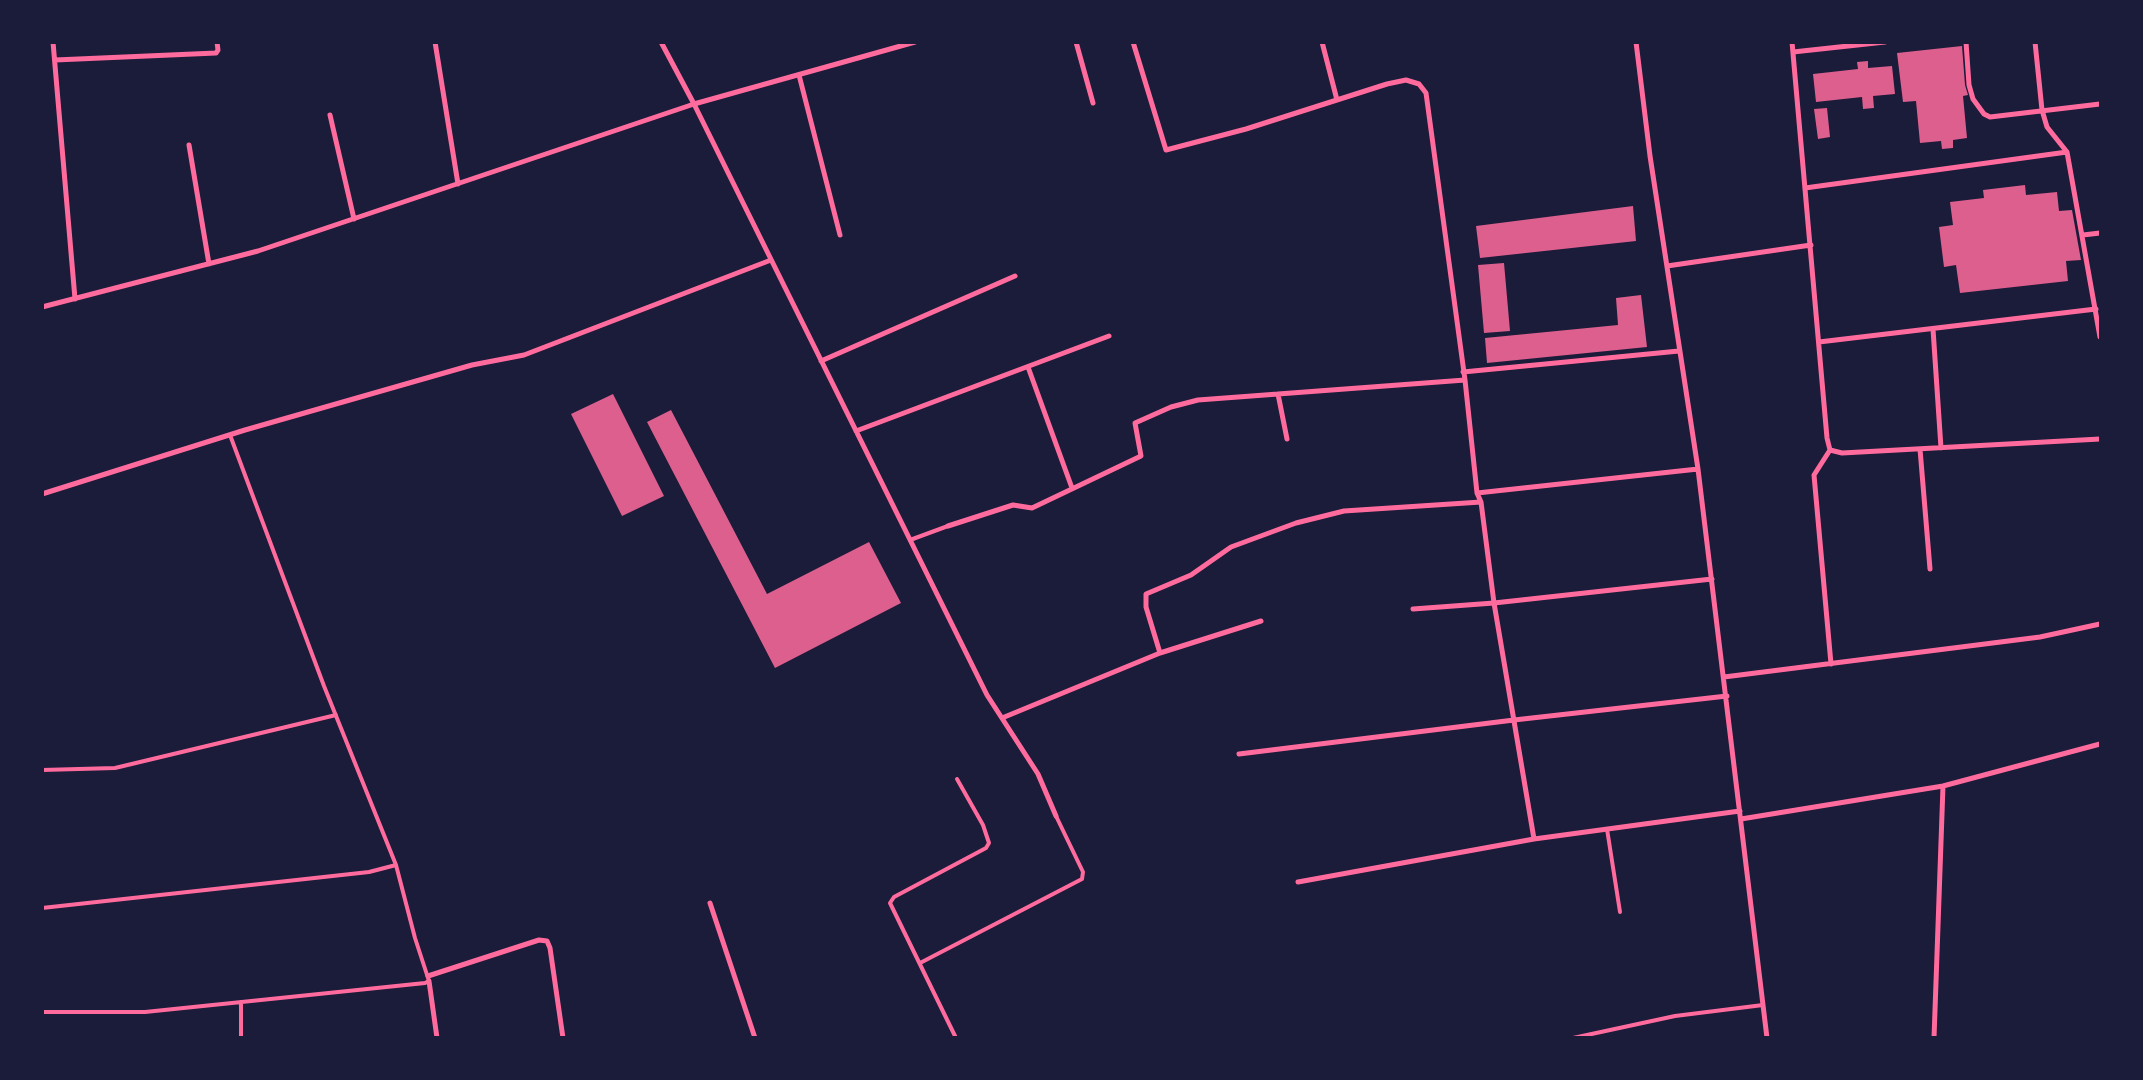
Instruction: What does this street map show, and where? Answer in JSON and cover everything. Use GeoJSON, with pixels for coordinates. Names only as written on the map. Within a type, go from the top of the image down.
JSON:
{"type":"FeatureCollection","features":[{"type":"Feature","properties":{"kind":"street"},"geometry":{"type":"LineString","coordinates":[[53,42],[75,299]]}},
{"type":"Feature","properties":{"kind":"street"},"geometry":{"type":"LineString","coordinates":[[55,60],[216,53],[218,50],[217,42]]}},
{"type":"Feature","properties":{"kind":"street"},"geometry":{"type":"LineString","coordinates":[[435,42],[458,184]]}},
{"type":"Feature","properties":{"kind":"street"},"geometry":{"type":"LineString","coordinates":[[661,42],[694,104],[987,695],[1038,774],[1056,816]]}},
{"type":"Feature","properties":{"kind":"street"},"geometry":{"type":"LineString","coordinates":[[42,307],[258,251],[694,104],[915,42]]}},
{"type":"Feature","properties":{"kind":"street"},"geometry":{"type":"LineString","coordinates":[[1076,42],[1092,103]]}},
{"type":"Feature","properties":{"kind":"street"},"geometry":{"type":"LineString","coordinates":[[1133,42],[1166,150],[1246,129],[1387,84],[1406,80],[1419,84],[1426,94],[1477,493],[1481,502],[1494,603],[1534,839]]}},
{"type":"Feature","properties":{"kind":"street"},"geometry":{"type":"LineString","coordinates":[[1322,42],[1337,100]]}},
{"type":"Feature","properties":{"kind":"street"},"geometry":{"type":"LineString","coordinates":[[1636,42],[1679,351],[1698,469],[1767,1038]]}},
{"type":"Feature","properties":{"kind":"street"},"geometry":{"type":"LineString","coordinates":[[1792,42],[1827,438],[1830,450],[1814,476],[1831,664]]}},
{"type":"Feature","properties":{"kind":"street"},"geometry":{"type":"LineString","coordinates":[[1793,52],[1885,42]]}},
{"type":"Feature","properties":{"kind":"street"},"geometry":{"type":"LineString","coordinates":[[1966,42],[1969,85],[1974,99],[1984,114],[1990,117],[2100,104]]}},
{"type":"Feature","properties":{"kind":"street"},"geometry":{"type":"LineString","coordinates":[[2035,42],[2042,110],[2046,127],[2053,137],[2061,143],[2066,152],[2083,235],[2100,337]]}},
{"type":"Feature","properties":{"kind":"street"},"geometry":{"type":"LineString","coordinates":[[799,75],[840,235]]}},
{"type":"Feature","properties":{"kind":"street"},"geometry":{"type":"LineString","coordinates":[[330,114],[354,219]]}},
{"type":"Feature","properties":{"kind":"street"},"geometry":{"type":"LineString","coordinates":[[189,144],[209,264]]}},
{"type":"Feature","properties":{"kind":"street"},"geometry":{"type":"LineString","coordinates":[[1805,188],[2066,152]]}},
{"type":"Feature","properties":{"kind":"street"},"geometry":{"type":"LineString","coordinates":[[2083,235],[2100,233]]}},
{"type":"Feature","properties":{"kind":"street"},"geometry":{"type":"LineString","coordinates":[[1667,266],[1811,245]]}},
{"type":"Feature","properties":{"kind":"street"},"geometry":{"type":"LineString","coordinates":[[42,494],[230,435],[472,365],[524,355],[771,260]]}},
{"type":"Feature","properties":{"kind":"street"},"geometry":{"type":"LineString","coordinates":[[821,361],[1015,276]]}},
{"type":"Feature","properties":{"kind":"street"},"geometry":{"type":"LineString","coordinates":[[1819,342],[2096,309]]}},
{"type":"Feature","properties":{"kind":"street"},"geometry":{"type":"LineString","coordinates":[[1933,329],[1941,448]]}},
{"type":"Feature","properties":{"kind":"street"},"geometry":{"type":"LineString","coordinates":[[856,432],[1109,336]]}},
{"type":"Feature","properties":{"kind":"street"},"geometry":{"type":"LineString","coordinates":[[1463,372],[1679,351]]}},
{"type":"Feature","properties":{"kind":"street"},"geometry":{"type":"LineString","coordinates":[[1028,368],[1072,488]]}},
{"type":"Feature","properties":{"kind":"street"},"geometry":{"type":"LineString","coordinates":[[948,526],[1013,506],[1032,508],[1141,456],[1135,423],[1171,408],[1198,400],[1464,380]]}},
{"type":"Feature","properties":{"kind":"street"},"geometry":{"type":"LineString","coordinates":[[1278,394],[1287,440]]}},
{"type":"Feature","properties":{"kind":"street"},"geometry":{"type":"LineString","coordinates":[[1830,450],[1842,453],[2100,439]]}},
{"type":"Feature","properties":{"kind":"street"},"geometry":{"type":"LineString","coordinates":[[1920,449],[1930,569]]}},
{"type":"Feature","properties":{"kind":"street"},"geometry":{"type":"LineString","coordinates":[[1477,493],[1698,469]]}},
{"type":"Feature","properties":{"kind":"street"},"geometry":{"type":"LineString","coordinates":[[1160,653],[1146,607],[1146,594],[1190,575],[1231,547],[1296,523],[1344,511],[1481,502]]}},
{"type":"Feature","properties":{"kind":"street"},"geometry":{"type":"LineString","coordinates":[[1413,609],[1494,603],[1712,579]]}},
{"type":"Feature","properties":{"kind":"street"},"geometry":{"type":"LineString","coordinates":[[1002,718],[1160,653],[1261,622]]}},
{"type":"Feature","properties":{"kind":"street"},"geometry":{"type":"LineString","coordinates":[[1724,677],[2040,636],[2100,624]]}},
{"type":"Feature","properties":{"kind":"street"},"geometry":{"type":"LineString","coordinates":[[1239,754],[1727,696]]}},
{"type":"Feature","properties":{"kind":"street"},"geometry":{"type":"LineString","coordinates":[[1741,819],[1943,786],[2100,744]]}},
{"type":"Feature","properties":{"kind":"street"},"geometry":{"type":"LineString","coordinates":[[1934,1038],[1943,786]]}},
{"type":"Feature","properties":{"kind":"street"},"geometry":{"type":"LineString","coordinates":[[1298,882],[1534,839],[1740,811]]}},
{"type":"Feature","properties":{"kind":"street"},"geometry":{"type":"LineString","coordinates":[[710,903],[755,1038]]}},
{"type":"Feature","properties":{"kind":"street"},"geometry":{"type":"LineString","coordinates":[[437,1038],[428,978],[539,940],[547,941],[550,948],[563,1038]]}},
{"type":"Feature","properties":{"kind":"lane"},"geometry":{"type":"LineString","coordinates":[[42,1012],[145,1012],[425,983],[428,978],[415,938],[396,865],[336,715],[230,435]]}},
{"type":"Feature","properties":{"kind":"lane"},"geometry":{"type":"LineString","coordinates":[[910,540],[948,526]]}},
{"type":"Feature","properties":{"kind":"lane"},"geometry":{"type":"LineString","coordinates":[[42,770],[115,768],[336,715]]}},
{"type":"Feature","properties":{"kind":"lane"},"geometry":{"type":"LineString","coordinates":[[956,1038],[890,903],[894,897],[986,848],[989,843],[983,825],[957,779]]}},
{"type":"Feature","properties":{"kind":"lane"},"geometry":{"type":"LineString","coordinates":[[920,963],[1082,879],[1084,872],[1056,816]]}},
{"type":"Feature","properties":{"kind":"lane"},"geometry":{"type":"LineString","coordinates":[[1607,829],[1620,912]]}},
{"type":"Feature","properties":{"kind":"lane"},"geometry":{"type":"LineString","coordinates":[[42,908],[369,872],[396,865]]}},
{"type":"Feature","properties":{"kind":"lane"},"geometry":{"type":"LineString","coordinates":[[241,1002],[241,1038]]}},
{"type":"Feature","properties":{"kind":"lane"},"geometry":{"type":"LineString","coordinates":[[1573,1038],[1675,1016],[1764,1005]]}},
{"type":"Feature","properties":{"kind":"building"},"geometry":{"type":"Polygon","coordinates":[[[1962,46],[1965,85],[1968,95],[1963,96],[1967,138],[1953,140],[1953,148],[1942,149],[1941,141],[1920,143],[1916,101],[1903,102],[1897,53],[1962,46]]]}},
{"type":"Feature","properties":{"kind":"building"},"geometry":{"type":"Polygon","coordinates":[[[1868,61],[1868,68],[1892,66],[1895,94],[1873,96],[1874,108],[1863,109],[1862,97],[1816,102],[1813,74],[1858,69],[1857,62],[1868,61]]]}},
{"type":"Feature","properties":{"kind":"building"},"geometry":{"type":"Polygon","coordinates":[[[1827,108],[1830,137],[1818,139],[1814,109],[1827,108]]]}},
{"type":"Feature","properties":{"kind":"building"},"geometry":{"type":"Polygon","coordinates":[[[2025,185],[2026,195],[2057,192],[2059,211],[2072,210],[2081,260],[2066,261],[2068,281],[1960,293],[1956,265],[1944,267],[1939,227],[1953,225],[1950,202],[1984,198],[1983,190],[2025,185]]]}},
{"type":"Feature","properties":{"kind":"building"},"geometry":{"type":"Polygon","coordinates":[[[1633,206],[1636,241],[1480,258],[1476,226],[1633,206]]]}},
{"type":"Feature","properties":{"kind":"building"},"geometry":{"type":"Polygon","coordinates":[[[1504,263],[1510,331],[1484,333],[1478,265],[1504,263]]]}},
{"type":"Feature","properties":{"kind":"building"},"geometry":{"type":"Polygon","coordinates":[[[1641,295],[1647,347],[1487,363],[1485,338],[1618,325],[1616,298],[1641,295]]]}},
{"type":"Feature","properties":{"kind":"building"},"geometry":{"type":"Polygon","coordinates":[[[613,394],[664,496],[622,516],[571,414],[613,394]]]}},
{"type":"Feature","properties":{"kind":"building"},"geometry":{"type":"Polygon","coordinates":[[[671,410],[767,594],[869,542],[901,603],[775,668],[647,422],[671,410]]]}}]}
